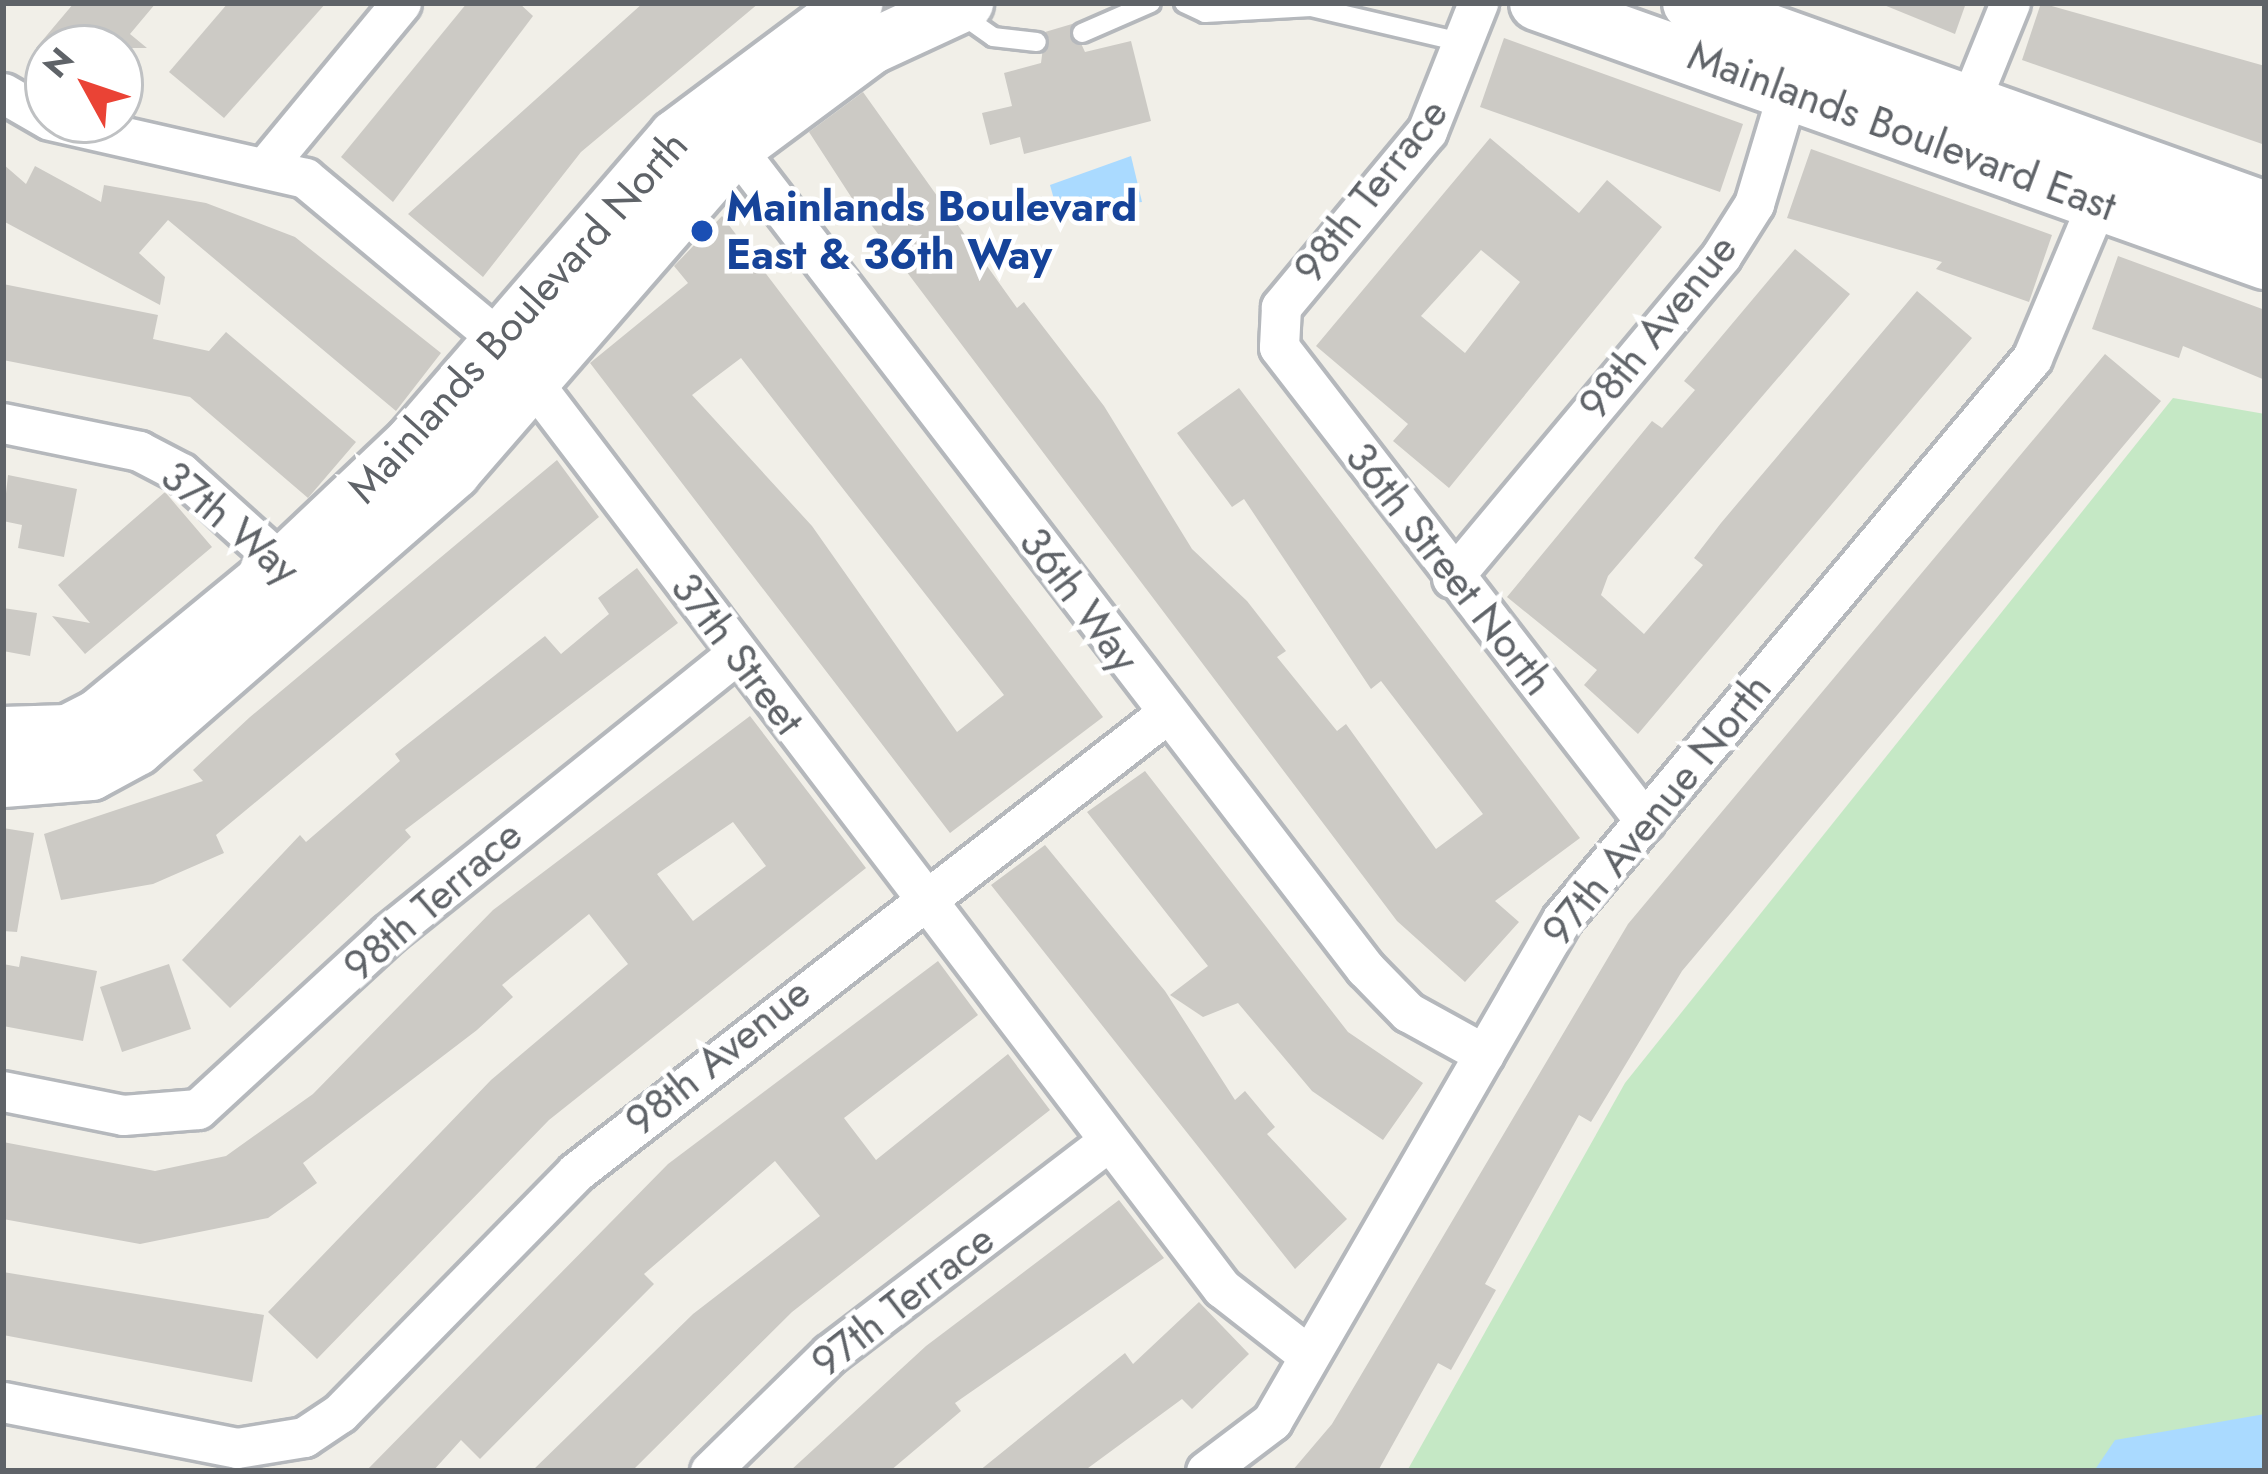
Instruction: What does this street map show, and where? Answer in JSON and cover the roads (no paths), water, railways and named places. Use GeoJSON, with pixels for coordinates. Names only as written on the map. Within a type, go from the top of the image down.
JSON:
{"type":"FeatureCollection","features":[{"type":"Feature","properties":{"kind":"street"},"geometry":{"type":"LineString","coordinates":[[267,165],[401,3]]}},
{"type":"Feature","properties":{"kind":"street","name":"Mainlands Boulevard North"},"geometry":{"type":"LineString","coordinates":[[721,129],[856,3]]}},
{"type":"Feature","properties":{"kind":"street","name":"98th Terrace"},"geometry":{"type":"LineString","coordinates":[[1281,307],[1427,131],[1478,3]]}},
{"type":"Feature","properties":{"kind":"street","name":"Mainlands Boulevard East"},"geometry":{"type":"LineString","coordinates":[[1537,3],[1634,18],[1796,67]]}},
{"type":"Feature","properties":{"kind":"street"},"geometry":{"type":"LineString","coordinates":[[1690,3],[1796,67],[2108,177],[2262,238]]}},
{"type":"Feature","properties":{"kind":"street"},"geometry":{"type":"LineString","coordinates":[[1960,124],[2010,3]]}},
{"type":"Feature","properties":{"kind":"street"},"geometry":{"type":"LineString","coordinates":[[3,734],[68,732],[99,716],[453,472],[515,362],[721,129],[871,47],[960,6]]}},
{"type":"Feature","properties":{"kind":"street","name":"98th Avenue"},"geometry":{"type":"LineString","coordinates":[[1452,578],[1721,256],[1754,204],[1796,67]]}},
{"type":"Feature","properties":{"kind":"street","name":"36th Way"},"geometry":{"type":"LineString","coordinates":[[721,129],[1365,968],[1408,1012],[1484,1054]]}},
{"type":"Feature","properties":{"kind":"street","name":"37th Street"},"geometry":{"type":"LineString","coordinates":[[144,140],[267,165],[305,178],[515,362],[1222,1288],[1309,1356]]}},
{"type":"Feature","properties":{"kind":"street","name":"97th Avenue North"},"geometry":{"type":"LineString","coordinates":[[1206,1471],[1272,1421],[1562,919],[2032,358],[2108,177]]}},
{"type":"Feature","properties":{"kind":"street","name":"36th Street North"},"geometry":{"type":"LineString","coordinates":[[1281,307],[1280,346],[1452,578],[1645,821]]}},
{"type":"Feature","properties":{"kind":"street","name":"37th Way"},"geometry":{"type":"LineString","coordinates":[[3,423],[139,452],[181,473],[299,579]]}},
{"type":"Feature","properties":{"kind":"street"},"geometry":{"type":"LineString","coordinates":[[3,780],[91,773],[137,748],[299,579]]}},
{"type":"Feature","properties":{"kind":"street","name":"98th Terrace"},"geometry":{"type":"LineString","coordinates":[[3,1091],[123,1115],[199,1109],[242,1080],[388,934],[736,654]]}},
{"type":"Feature","properties":{"kind":"street","name":"98th Avenue"},"geometry":{"type":"LineString","coordinates":[[3,1402],[237,1448],[304,1437],[340,1413],[576,1172],[922,898],[1166,714]]}},
{"type":"Feature","properties":{"kind":"street","name":"97th Terrace"},"geometry":{"type":"LineString","coordinates":[[710,1471],[830,1354],[1107,1142]]}},
{"type":"Feature","properties":{"kind":"lane"},"geometry":{"type":"LineString","coordinates":[[1082,33],[1150,3]]}},
{"type":"Feature","properties":{"kind":"lane"},"geometry":{"type":"LineString","coordinates":[[1184,3],[1205,13],[1311,7],[1465,43]]}},
{"type":"Feature","properties":{"kind":"lane"},"geometry":{"type":"LineString","coordinates":[[960,6],[993,37],[1037,42]]}},
{"type":"Feature","properties":{"kind":"water"},"geometry":{"type":"Polygon","coordinates":[[[1131,156],[1142,202],[1057,210],[1050,185],[1131,156]]]}},
{"type":"Feature","properties":{"kind":"water"},"geometry":{"type":"Polygon","coordinates":[[[2265,1414],[2265,1471],[2094,1471],[2115,1440],[2265,1414]]]}},
{"type":"Feature","properties":{"kind":"place","name":"Mainlands Boulevard East & 36th Way"},"geometry":{"type":"Point","coordinates":[702,231]}}]}
